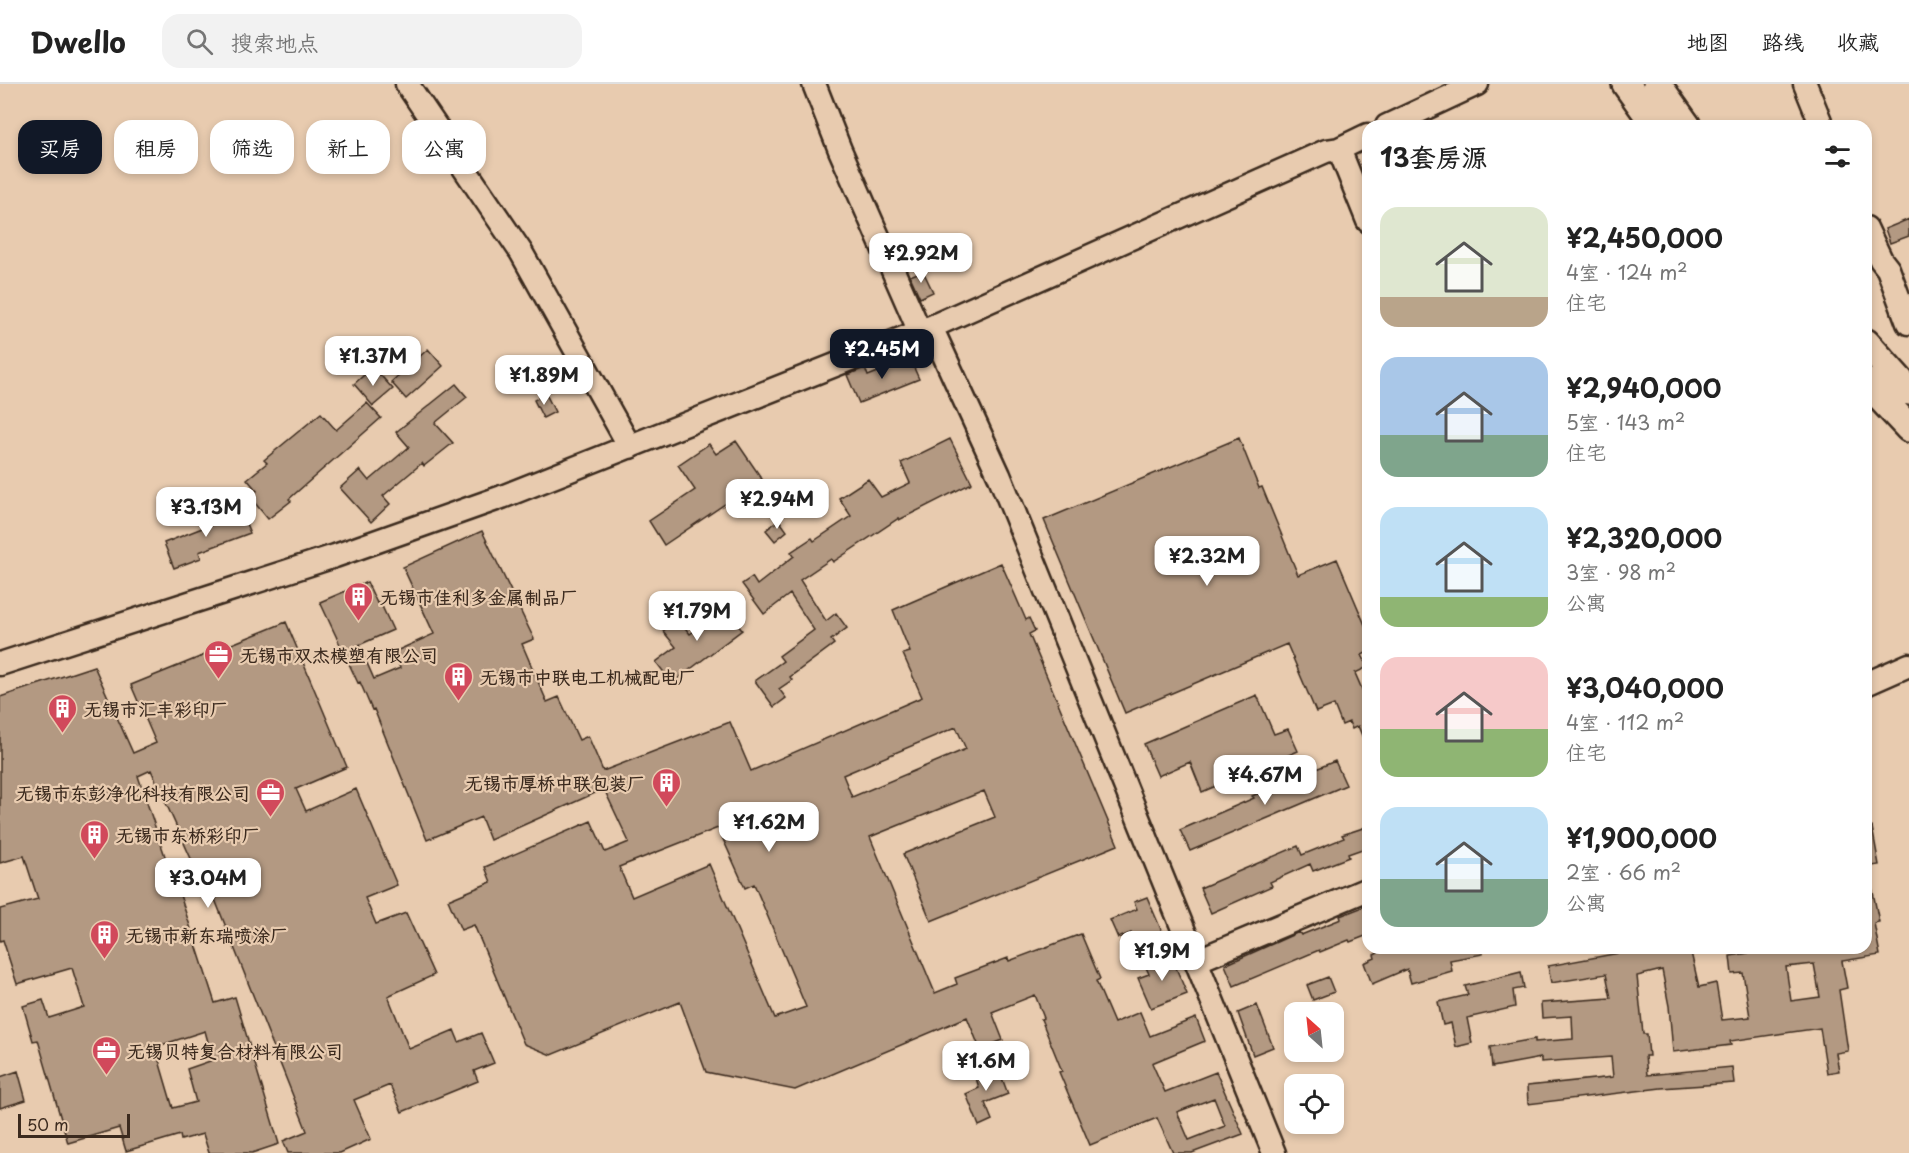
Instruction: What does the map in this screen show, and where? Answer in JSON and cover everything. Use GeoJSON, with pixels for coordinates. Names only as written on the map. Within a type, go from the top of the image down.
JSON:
{"type":"FeatureCollection","features":[{"type":"Feature","properties":{"kind":"main road"},"geometry":{"type":"LineString","coordinates":[[1626,84],[1652,120]]}},
{"type":"Feature","properties":{"kind":"main road"},"geometry":{"type":"LineString","coordinates":[[1656,84],[1683,120]]}},
{"type":"Feature","properties":{"kind":"main road"},"geometry":{"type":"LineString","coordinates":[[1872,350],[1909,391]]}},
{"type":"Feature","properties":{"kind":"main road"},"geometry":{"type":"LineString","coordinates":[[1872,388],[1909,428]]}},
{"type":"Feature","properties":{"kind":"street"},"geometry":{"type":"LineString","coordinates":[[407,84],[521,252],[630,447]]}},
{"type":"Feature","properties":{"kind":"street"},"geometry":{"type":"LineString","coordinates":[[814,84],[840,150],[926,330],[999,475],[1274,1153]]}},
{"type":"Feature","properties":{"kind":"street"},"geometry":{"type":"LineString","coordinates":[[1400,120],[1477,84]]}},
{"type":"Feature","properties":{"kind":"street"},"geometry":{"type":"LineString","coordinates":[[1805,84],[1820,120]]}},
{"type":"Feature","properties":{"kind":"street"},"geometry":{"type":"LineString","coordinates":[[0,664],[335,556],[502,497],[926,330],[1315,156],[1362,138]]}},
{"type":"Feature","properties":{"kind":"street"},"geometry":{"type":"LineString","coordinates":[[1339,148],[1362,206]]}},
{"type":"Feature","properties":{"kind":"street"},"geometry":{"type":"LineString","coordinates":[[1872,241],[1888,269],[1908,323]]}},
{"type":"Feature","properties":{"kind":"street"},"geometry":{"type":"LineString","coordinates":[[1872,681],[1909,665]]}},
{"type":"Feature","properties":{"kind":"street"},"geometry":{"type":"LineString","coordinates":[[1196,961],[1362,892]]}},
{"type":"Feature","properties":{"kind":"building"},"geometry":{"type":"Polygon","coordinates":[[[1909,219],[1909,236],[1890,243],[1885,229],[1909,219]]]}},
{"type":"Feature","properties":{"kind":"building"},"geometry":{"type":"Polygon","coordinates":[[[923,271],[933,292],[920,298],[910,276],[923,271]]]}},
{"type":"Feature","properties":{"kind":"building"},"geometry":{"type":"Polygon","coordinates":[[[428,349],[443,366],[406,399],[391,382],[428,349]]]}},
{"type":"Feature","properties":{"kind":"building"},"geometry":{"type":"Polygon","coordinates":[[[910,359],[919,379],[859,403],[847,375],[865,368],[868,376],[910,359]]]}},
{"type":"Feature","properties":{"kind":"building"},"geometry":{"type":"Polygon","coordinates":[[[373,367],[393,389],[373,406],[354,384],[373,367]]]}},
{"type":"Feature","properties":{"kind":"building"},"geometry":{"type":"Polygon","coordinates":[[[456,384],[467,397],[435,423],[453,443],[424,466],[422,463],[383,496],[390,504],[371,522],[340,488],[360,470],[369,481],[409,447],[396,432],[456,384]]]}},
{"type":"Feature","properties":{"kind":"building"},"geometry":{"type":"Polygon","coordinates":[[[546,394],[555,412],[543,418],[534,400],[546,394]]]}},
{"type":"Feature","properties":{"kind":"building"},"geometry":{"type":"Polygon","coordinates":[[[367,403],[381,418],[289,499],[291,501],[268,519],[250,497],[257,491],[247,479],[267,463],[264,460],[321,413],[336,430],[367,403]]]}},
{"type":"Feature","properties":{"kind":"building"},"geometry":{"type":"Polygon","coordinates":[[[1239,438],[1298,575],[1337,559],[1362,618],[1362,670],[1355,673],[1362,689],[1362,736],[1358,726],[1352,729],[1349,722],[1342,725],[1334,705],[1316,712],[1287,644],[1125,713],[1044,520],[1239,438]]]}},
{"type":"Feature","properties":{"kind":"building"},"geometry":{"type":"Polygon","coordinates":[[[950,439],[972,483],[899,520],[899,518],[833,562],[831,559],[800,580],[826,621],[836,613],[847,628],[831,640],[834,644],[790,677],[792,680],[779,689],[786,698],[774,707],[755,681],[783,661],[779,656],[814,630],[790,594],[764,614],[742,584],[752,577],[757,585],[794,556],[791,552],[812,538],[814,541],[851,516],[839,498],[868,479],[881,497],[910,483],[901,463],[950,439]]]}},
{"type":"Feature","properties":{"kind":"building"},"geometry":{"type":"Polygon","coordinates":[[[736,441],[762,479],[664,545],[649,521],[695,490],[678,465],[709,444],[716,454],[736,441]]]}},
{"type":"Feature","properties":{"kind":"building"},"geometry":{"type":"Polygon","coordinates":[[[224,509],[227,519],[241,512],[250,533],[199,552],[201,558],[174,568],[164,543],[215,523],[212,514],[224,509]]]}},
{"type":"Feature","properties":{"kind":"building"},"geometry":{"type":"Polygon","coordinates":[[[779,520],[787,531],[775,541],[766,530],[779,520]]]}},
{"type":"Feature","properties":{"kind":"building"},"geometry":{"type":"Polygon","coordinates":[[[482,531],[534,639],[522,644],[547,702],[559,697],[579,740],[588,736],[603,771],[730,722],[751,771],[922,697],[903,654],[910,652],[893,610],[1001,563],[1026,620],[1029,618],[1035,631],[1029,634],[1118,845],[931,921],[903,854],[995,817],[984,791],[870,837],[935,993],[957,984],[955,978],[1081,934],[1100,979],[1096,981],[1114,1023],[1140,1012],[1150,1036],[1196,1018],[1205,1041],[1152,1063],[1165,1092],[1216,1072],[1243,1134],[1192,1153],[1173,1153],[1157,1118],[1090,1145],[1059,1072],[1062,1071],[1041,1019],[1044,1018],[1035,995],[992,1012],[1003,1040],[980,1049],[967,1017],[795,1090],[706,1072],[680,1002],[551,1055],[524,1044],[474,925],[461,930],[448,900],[491,882],[485,867],[591,821],[605,852],[629,842],[604,789],[490,840],[481,817],[427,840],[374,709],[372,710],[360,682],[358,683],[320,602],[367,582],[377,603],[380,602],[393,630],[359,645],[374,679],[400,668],[394,652],[434,634],[403,567],[482,531]],[[956,727],[843,775],[852,797],[966,749],[956,727]],[[718,828],[619,867],[632,897],[709,864],[775,1018],[806,1007],[754,884],[745,888],[718,828]],[[1214,1098],[1177,1112],[1189,1140],[1225,1126],[1214,1098]]]}},
{"type":"Feature","properties":{"kind":"building"},"geometry":{"type":"Polygon","coordinates":[[[718,600],[742,630],[672,683],[656,662],[676,647],[663,631],[678,619],[690,634],[713,616],[707,608],[718,600]]]}},
{"type":"Feature","properties":{"kind":"building"},"geometry":{"type":"Polygon","coordinates":[[[286,622],[347,767],[296,789],[306,811],[356,789],[397,885],[365,898],[376,924],[406,913],[434,975],[388,996],[409,1049],[454,1030],[459,1042],[481,1033],[494,1063],[474,1071],[478,1081],[402,1112],[390,1085],[354,1100],[371,1139],[340,1153],[288,1153],[283,1141],[307,1131],[212,892],[207,894],[151,770],[138,776],[178,895],[180,895],[215,1003],[235,997],[279,1144],[252,1153],[209,1153],[203,1134],[181,1140],[180,1135],[126,1151],[119,1128],[68,1143],[38,1040],[33,1041],[23,1006],[43,1000],[49,1018],[84,1007],[72,968],[17,984],[3,940],[0,941],[0,909],[38,899],[24,856],[0,863],[0,697],[94,666],[133,753],[156,743],[131,685],[286,622]],[[205,1031],[155,1047],[173,1108],[196,1102],[187,1069],[213,1060],[205,1031]]]}},
{"type":"Feature","properties":{"kind":"building"},"geometry":{"type":"Polygon","coordinates":[[[1257,695],[1274,734],[1288,729],[1298,751],[1202,792],[1190,762],[1158,776],[1144,744],[1257,695]]]}},
{"type":"Feature","properties":{"kind":"building"},"geometry":{"type":"Polygon","coordinates":[[[1335,761],[1346,785],[1190,851],[1180,830],[1335,761]]]}},
{"type":"Feature","properties":{"kind":"building"},"geometry":{"type":"Polygon","coordinates":[[[1872,827],[1879,865],[1872,866],[1872,827]]]}},
{"type":"Feature","properties":{"kind":"building"},"geometry":{"type":"Polygon","coordinates":[[[1362,828],[1362,849],[1348,854],[1349,857],[1313,871],[1310,864],[1270,882],[1272,886],[1211,913],[1200,888],[1298,846],[1302,855],[1344,838],[1342,835],[1362,828]]]}},
{"type":"Feature","properties":{"kind":"building"},"geometry":{"type":"Polygon","coordinates":[[[1872,887],[1879,922],[1874,923],[1880,955],[1842,961],[1847,988],[1839,990],[1848,1051],[1836,1053],[1839,1071],[1827,1073],[1820,1028],[1730,1041],[1731,1045],[1673,1052],[1669,1006],[1662,970],[1637,976],[1643,1034],[1647,1034],[1649,1056],[1645,1056],[1647,1075],[1732,1067],[1734,1083],[1661,1088],[1528,1104],[1527,1086],[1613,1077],[1611,1057],[1541,1062],[1541,1058],[1492,1067],[1490,1047],[1535,1039],[1535,1042],[1573,1039],[1572,1016],[1542,1018],[1541,1003],[1611,998],[1606,974],[1551,983],[1548,966],[1613,954],[1691,954],[1699,987],[1716,983],[1722,1020],[1750,1017],[1743,973],[1732,974],[1730,956],[1742,954],[1872,954],[1872,887]],[[1814,964],[1786,967],[1791,1001],[1820,997],[1814,964]]]}},
{"type":"Feature","properties":{"kind":"building"},"geometry":{"type":"Polygon","coordinates":[[[1147,897],[1163,934],[1136,946],[1131,933],[1118,938],[1110,920],[1137,909],[1134,902],[1147,897]]]}},
{"type":"Feature","properties":{"kind":"building"},"geometry":{"type":"Polygon","coordinates":[[[1362,907],[1362,937],[1320,952],[1319,950],[1234,986],[1225,965],[1299,932],[1301,935],[1341,919],[1340,916],[1362,907]]]}},
{"type":"Feature","properties":{"kind":"building"},"geometry":{"type":"Polygon","coordinates":[[[1483,954],[1450,960],[1452,971],[1411,983],[1407,969],[1372,984],[1364,963],[1375,958],[1374,955],[1483,954]]]}},
{"type":"Feature","properties":{"kind":"building"},"geometry":{"type":"Polygon","coordinates":[[[1165,955],[1169,966],[1174,963],[1187,994],[1151,1008],[1138,978],[1149,974],[1144,963],[1165,955]]]}},
{"type":"Feature","properties":{"kind":"building"},"geometry":{"type":"Polygon","coordinates":[[[1521,972],[1524,988],[1513,990],[1515,1007],[1467,1018],[1472,1043],[1456,1047],[1451,1023],[1443,1025],[1438,1002],[1468,995],[1465,986],[1521,972]]]}},
{"type":"Feature","properties":{"kind":"building"},"geometry":{"type":"Polygon","coordinates":[[[1328,977],[1334,992],[1313,1000],[1307,985],[1328,977]]]}},
{"type":"Feature","properties":{"kind":"building"},"geometry":{"type":"Polygon","coordinates":[[[1257,1005],[1273,1047],[1253,1055],[1238,1013],[1257,1005]]]}},
{"type":"Feature","properties":{"kind":"building"},"geometry":{"type":"Polygon","coordinates":[[[996,1062],[1008,1094],[985,1103],[992,1120],[979,1126],[966,1094],[979,1088],[974,1071],[996,1062]]]}},
{"type":"Feature","properties":{"kind":"building"},"geometry":{"type":"Polygon","coordinates":[[[18,1071],[26,1100],[0,1108],[0,1077],[18,1071]]]}},
{"type":"Feature","properties":{"kind":"place","name":"无锡市佳利多金属制品厂"},"geometry":{"type":"Point","coordinates":[359,622]}},
{"type":"Feature","properties":{"kind":"place","name":"无锡市双杰模塑有限公司"},"geometry":{"type":"Point","coordinates":[219,680]}},
{"type":"Feature","properties":{"kind":"place","name":"无锡市中联电工机械配电厂"},"geometry":{"type":"Point","coordinates":[459,702]}},
{"type":"Feature","properties":{"kind":"place","name":"无锡市汇丰彩印厂"},"geometry":{"type":"Point","coordinates":[63,734]}},
{"type":"Feature","properties":{"kind":"place","name":"无锡市厚桥中联包装厂"},"geometry":{"type":"Point","coordinates":[666,808]}},
{"type":"Feature","properties":{"kind":"place","name":"无锡市东彭净化科技有限公司"},"geometry":{"type":"Point","coordinates":[271,818]}},
{"type":"Feature","properties":{"kind":"place","name":"无锡市东桥彩印厂"},"geometry":{"type":"Point","coordinates":[95,860]}},
{"type":"Feature","properties":{"kind":"place","name":"无锡市新东瑞喷涂厂"},"geometry":{"type":"Point","coordinates":[105,960]}},
{"type":"Feature","properties":{"kind":"place","name":"无锡贝特复合材料有限公司"},"geometry":{"type":"Point","coordinates":[106,1076]}}]}
